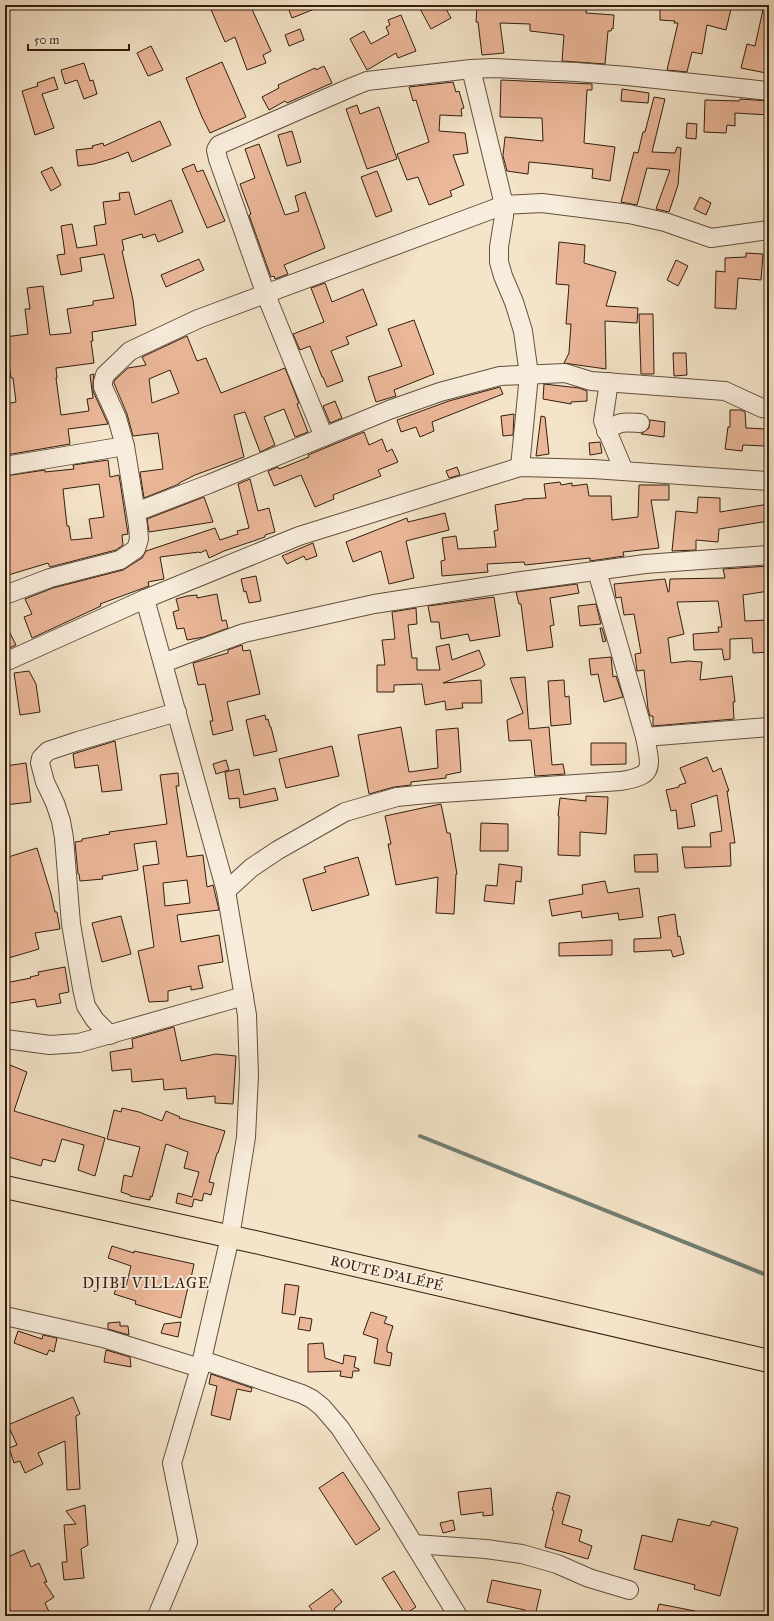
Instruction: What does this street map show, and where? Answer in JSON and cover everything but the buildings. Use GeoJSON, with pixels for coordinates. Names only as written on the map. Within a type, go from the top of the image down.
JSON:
{"type":"FeatureCollection","features":[{"type":"Feature","properties":{"kind":"main road","name":"ROUTE D'ALÉPÉ"},"geometry":{"type":"LineString","coordinates":[[5,1187],[230,1237],[769,1361]]}},
{"type":"Feature","properties":{"kind":"street"},"geometry":{"type":"LineString","coordinates":[[324,437],[266,295],[218,159],[216,150],[219,145],[367,81],[471,69],[493,68],[576,72],[769,91]]}},
{"type":"Feature","properties":{"kind":"street"},"geometry":{"type":"LineString","coordinates":[[471,69],[504,205],[504,216],[499,247],[499,262],[524,331],[529,375],[520,467]]}},
{"type":"Feature","properties":{"kind":"street"},"geometry":{"type":"LineString","coordinates":[[5,595],[50,578],[120,560],[136,549],[138,544],[138,534],[136,512],[125,446],[117,418],[103,388],[103,382],[106,375],[130,351],[148,342],[160,338],[198,319],[266,295],[504,205],[542,203],[629,214],[665,222],[711,238],[769,230]]}},
{"type":"Feature","properties":{"kind":"street"},"geometry":{"type":"LineString","coordinates":[[136,512],[210,484],[389,410],[440,392],[500,376],[564,373],[591,381],[725,391],[762,408],[769,409]]}},
{"type":"Feature","properties":{"kind":"street"},"geometry":{"type":"LineString","coordinates":[[608,382],[603,421],[624,471]]}},
{"type":"Feature","properties":{"kind":"street"},"geometry":{"type":"LineString","coordinates":[[606,431],[618,423],[640,423]]}},
{"type":"Feature","properties":{"kind":"street"},"geometry":{"type":"LineString","coordinates":[[5,466],[125,446]]}},
{"type":"Feature","properties":{"kind":"street"},"geometry":{"type":"LineString","coordinates":[[5,662],[145,599],[299,536],[520,467],[624,471],[769,481]]}},
{"type":"Feature","properties":{"kind":"street"},"geometry":{"type":"LineString","coordinates":[[163,663],[244,633],[360,607],[515,582],[645,564],[769,554]]}},
{"type":"Feature","properties":{"kind":"street"},"geometry":{"type":"LineString","coordinates":[[226,891],[251,868],[278,850],[345,812],[370,804],[397,797],[427,794],[621,781],[632,779],[644,774],[648,770],[650,764],[645,738],[597,571]]}},
{"type":"Feature","properties":{"kind":"street"},"geometry":{"type":"LineString","coordinates":[[145,599],[226,891],[247,1015],[249,1075],[246,1129],[230,1237],[201,1364],[172,1463],[188,1542],[157,1616]]}},
{"type":"Feature","properties":{"kind":"street"},"geometry":{"type":"LineString","coordinates":[[110,1035],[95,1020],[86,1006],[70,924],[64,838],[61,821],[55,803],[45,782],[40,763],[41,758],[48,751],[177,712]]}},
{"type":"Feature","properties":{"kind":"street"},"geometry":{"type":"LineString","coordinates":[[645,738],[769,727]]}},
{"type":"Feature","properties":{"kind":"street"},"geometry":{"type":"LineString","coordinates":[[5,1039],[50,1045],[79,1043],[244,996]]}},
{"type":"Feature","properties":{"kind":"street"},"geometry":{"type":"LineString","coordinates":[[5,1316],[103,1338],[201,1364],[302,1394],[312,1399],[332,1417],[344,1434],[380,1489],[458,1616]]}},
{"type":"Feature","properties":{"kind":"street"},"geometry":{"type":"LineString","coordinates":[[414,1544],[486,1548],[522,1554],[557,1564],[589,1578],[628,1590]]}},
{"type":"Feature","properties":{"kind":"waterway"},"geometry":{"type":"LineString","coordinates":[[420,1136],[769,1276]]}},
{"type":"Feature","properties":{"kind":"district","name":"DJIBI VILLAGE"},"geometry":{"type":"Point","coordinates":[146,1283]}}]}
